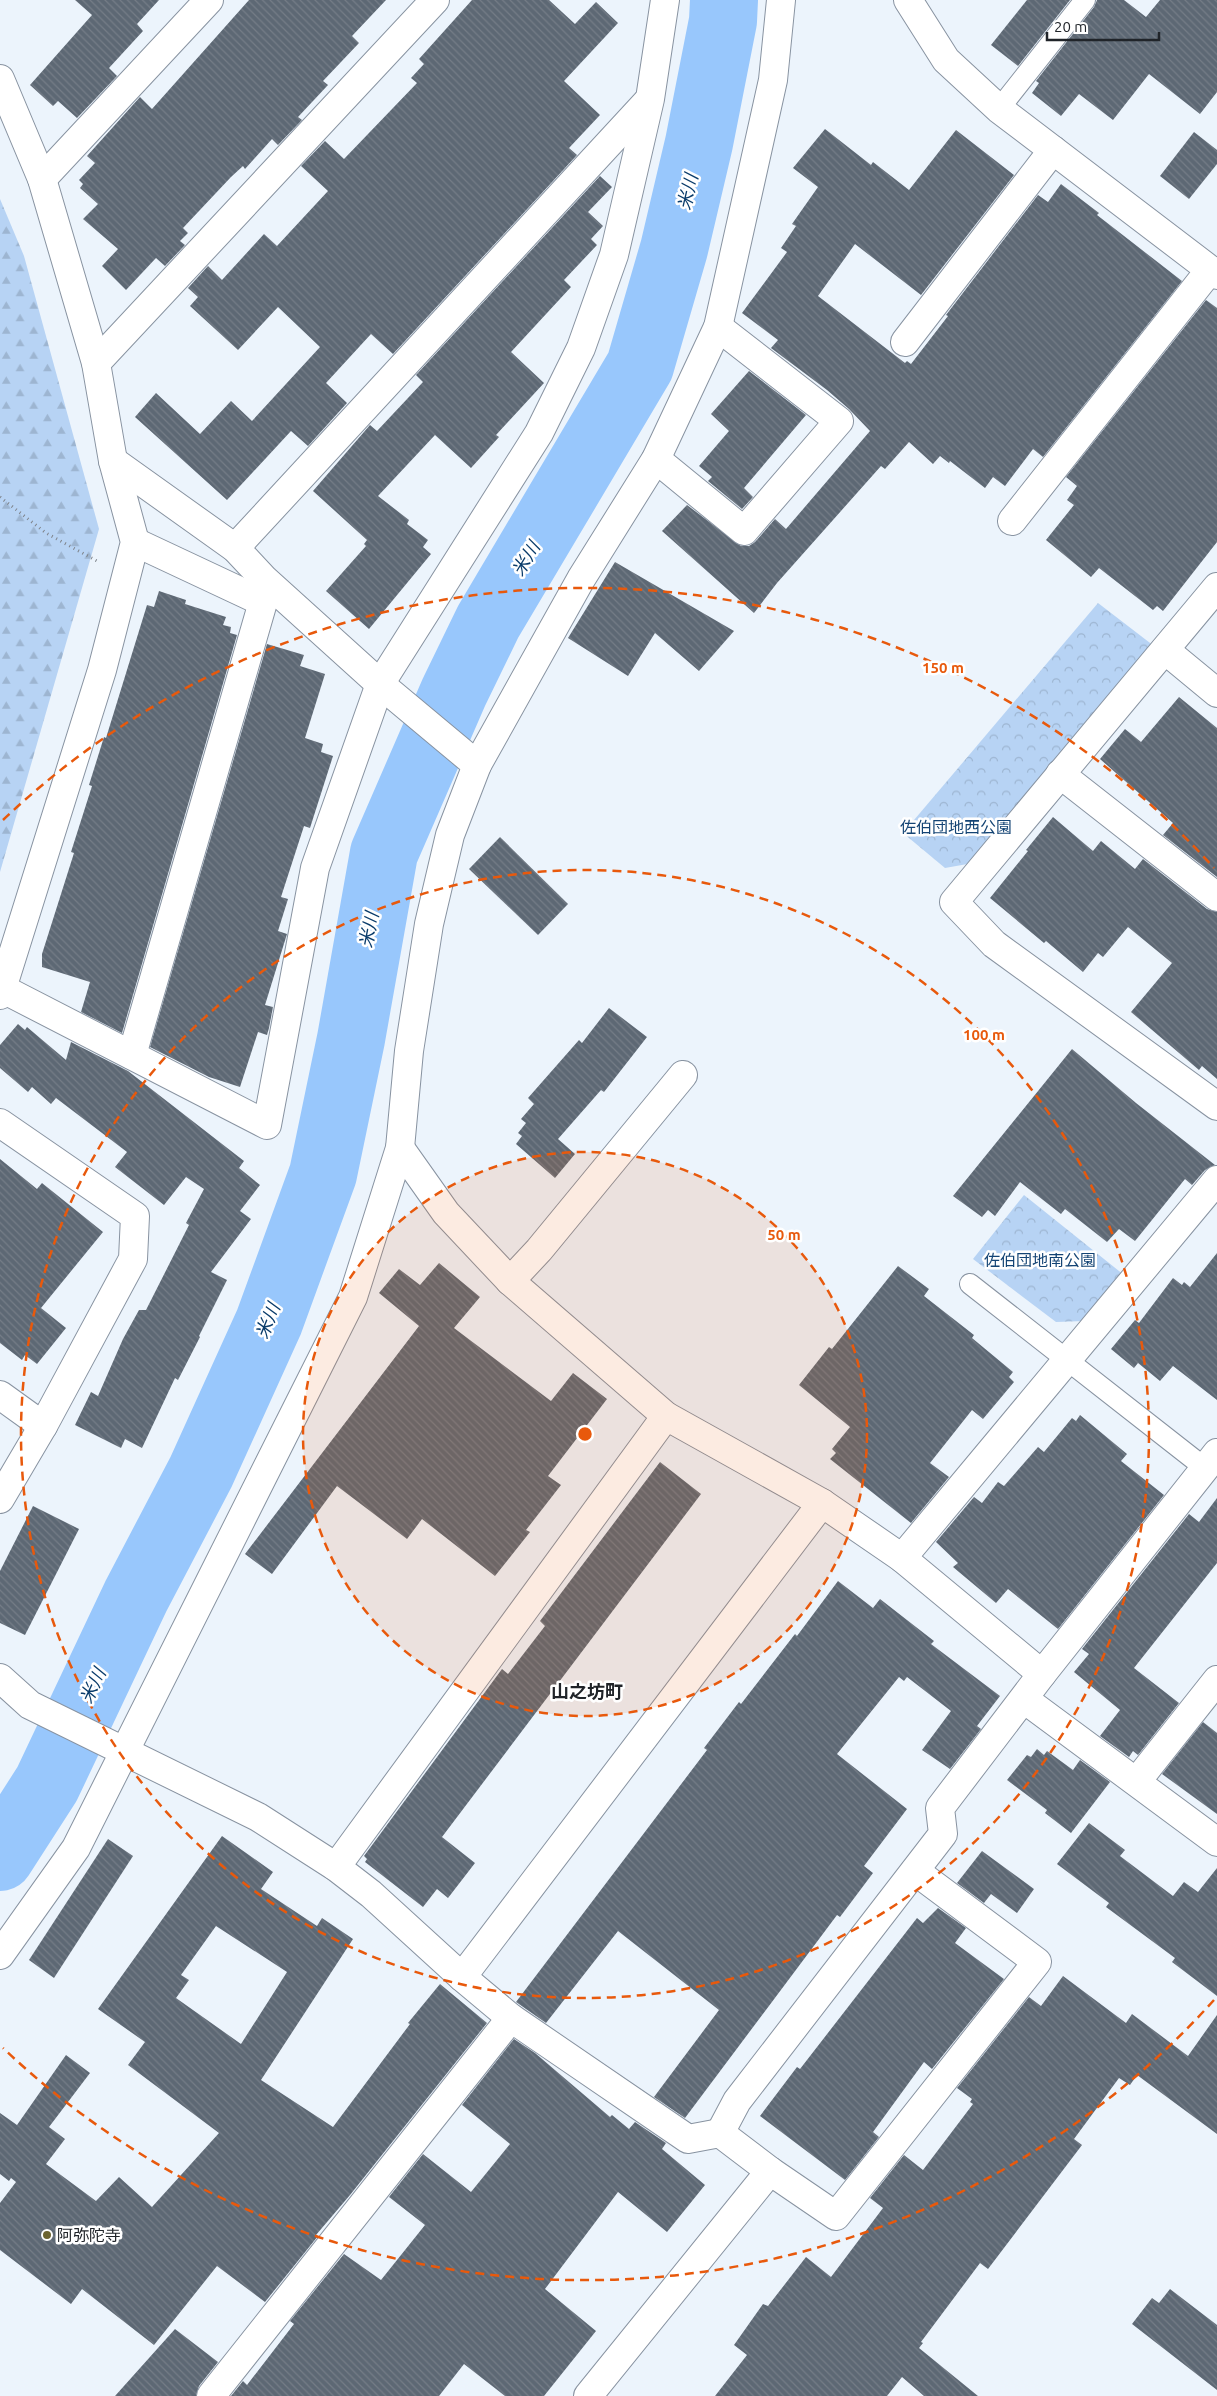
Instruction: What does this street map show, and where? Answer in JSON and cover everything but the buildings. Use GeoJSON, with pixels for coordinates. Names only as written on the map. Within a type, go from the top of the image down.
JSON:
{"type":"FeatureCollection","features":[{"type":"Feature","properties":{"kind":"street"},"geometry":{"type":"LineString","coordinates":[[42,179],[209,0]]}},
{"type":"Feature","properties":{"kind":"street"},"geometry":{"type":"LineString","coordinates":[[96,362],[435,0]]}},
{"type":"Feature","properties":{"kind":"street"},"geometry":{"type":"LineString","coordinates":[[0,79],[42,179],[96,362],[114,461],[135,542],[102,670],[2,992],[132,1055],[267,1124],[315,868],[388,690],[539,433],[581,348],[614,255],[650,99],[665,0]]}},
{"type":"Feature","properties":{"kind":"street"},"geometry":{"type":"LineString","coordinates":[[0,1954],[76,1848],[118,1748],[352,1297],[400,1148],[409,1051],[429,924],[450,835],[471,760],[656,459],[718,327],[773,80],[781,0]]}},
{"type":"Feature","properties":{"kind":"street"},"geometry":{"type":"LineString","coordinates":[[908,0],[946,60],[999,110],[1215,269],[1012,521]]}},
{"type":"Feature","properties":{"kind":"street"},"geometry":{"type":"LineString","coordinates":[[235,548],[650,99]]}},
{"type":"Feature","properties":{"kind":"street"},"geometry":{"type":"LineString","coordinates":[[905,342],[1053,150]]}},
{"type":"Feature","properties":{"kind":"street"},"geometry":{"type":"LineString","coordinates":[[656,459],[744,531],[839,421],[718,327]]}},
{"type":"Feature","properties":{"kind":"street"},"geometry":{"type":"LineString","coordinates":[[114,461],[235,548],[264,591],[388,690],[471,760]]}},
{"type":"Feature","properties":{"kind":"street"},"geometry":{"type":"LineString","coordinates":[[135,542],[264,591]]}},
{"type":"Feature","properties":{"kind":"street"},"geometry":{"type":"LineString","coordinates":[[1217,587],[954,902],[994,944],[1217,1106]]}},
{"type":"Feature","properties":{"kind":"street"},"geometry":{"type":"LineString","coordinates":[[132,1055],[264,591]]}},
{"type":"Feature","properties":{"kind":"street"},"geometry":{"type":"LineString","coordinates":[[1164,650],[1217,692]]}},
{"type":"Feature","properties":{"kind":"street"},"geometry":{"type":"LineString","coordinates":[[1060,774],[1217,897]]}},
{"type":"Feature","properties":{"kind":"street"},"geometry":{"type":"LineString","coordinates":[[510,1281],[540,1250],[683,1075]]}},
{"type":"Feature","properties":{"kind":"street"},"geometry":{"type":"LineString","coordinates":[[0,1123],[135,1216],[133,1259],[43,1426],[0,1499]]}},
{"type":"Feature","properties":{"kind":"street"},"geometry":{"type":"LineString","coordinates":[[400,1148],[446,1214],[510,1281],[666,1416],[822,1503],[902,1558],[1042,1674]]}},
{"type":"Feature","properties":{"kind":"street"},"geometry":{"type":"LineString","coordinates":[[902,1558],[1217,1180]]}},
{"type":"Feature","properties":{"kind":"street"},"geometry":{"type":"LineString","coordinates":[[0,1395],[43,1426]]}},
{"type":"Feature","properties":{"kind":"street"},"geometry":{"type":"LineString","coordinates":[[336,1867],[666,1416]]}},
{"type":"Feature","properties":{"kind":"street"},"geometry":{"type":"LineString","coordinates":[[720,2133],[737,2100],[943,1834],[940,1808],[1207,1457]]}},
{"type":"Feature","properties":{"kind":"street"},"geometry":{"type":"LineString","coordinates":[[462,1977],[822,1503]]}},
{"type":"Feature","properties":{"kind":"street"},"geometry":{"type":"LineString","coordinates":[[0,1678],[30,1704],[258,1817],[336,1867],[371,1894],[462,1977],[511,2018],[688,2139],[720,2133],[770,2171],[836,2216],[1037,1962],[915,1871]]}},
{"type":"Feature","properties":{"kind":"street"},"geometry":{"type":"LineString","coordinates":[[1137,1781],[1217,1680]]}},
{"type":"Feature","properties":{"kind":"street"},"geometry":{"type":"LineString","coordinates":[[1024,1699],[1217,1842]]}},
{"type":"Feature","properties":{"kind":"street"},"geometry":{"type":"LineString","coordinates":[[211,2396],[511,2018]]}},
{"type":"Feature","properties":{"kind":"street"},"geometry":{"type":"LineString","coordinates":[[588,2396],[770,2171]]}},
{"type":"Feature","properties":{"kind":"lane"},"geometry":{"type":"LineString","coordinates":[[999,110],[1085,0]]}},
{"type":"Feature","properties":{"kind":"lane"},"geometry":{"type":"LineString","coordinates":[[970,1284],[1066,1360],[1207,1457]]}},
{"type":"Feature","properties":{"kind":"path"},"geometry":{"type":"LineString","coordinates":[[0,497],[46,534],[126,577]]}},
{"type":"Feature","properties":{"kind":"green space"},"geometry":{"type":"Polygon","coordinates":[[[0,199],[24,256],[99,529],[0,872],[0,199]]]}},
{"type":"Feature","properties":{"kind":"green space","name":"佐伯団地西公園"},"geometry":{"type":"Polygon","coordinates":[[[1098,603],[1154,646],[973,863],[945,868],[903,833],[1098,603]]]}},
{"type":"Feature","properties":{"kind":"green space","name":"佐伯団地南公園"},"geometry":{"type":"Polygon","coordinates":[[[1024,1195],[1124,1275],[1084,1321],[1056,1322],[973,1259],[1024,1195]]]}},
{"type":"Feature","properties":{"kind":"waterway","name":"米川"},"geometry":{"type":"LineString","coordinates":[[0,1857],[47,1784],[136,1596],[201,1472],[269,1322],[323,1174],[351,1039],[384,853],[454,692],[488,622],[640,366],[674,249],[699,143],[723,21],[724,0]]}},
{"type":"Feature","properties":{"kind":"place","name":"阿弥陀寺"},"geometry":{"type":"Point","coordinates":[47,2235]}},
{"type":"Feature","properties":{"kind":"district","name":"山之坊町"},"geometry":{"type":"Point","coordinates":[587,1692]}}]}
